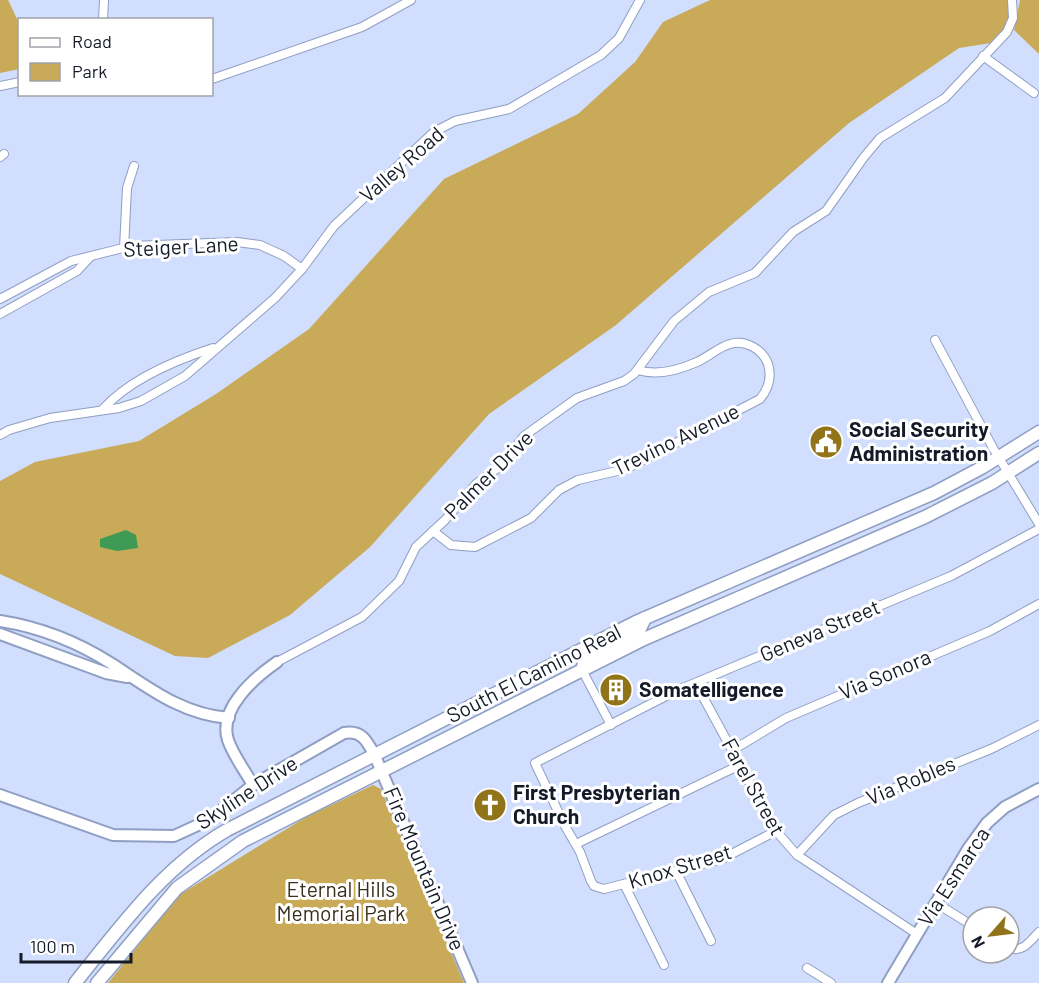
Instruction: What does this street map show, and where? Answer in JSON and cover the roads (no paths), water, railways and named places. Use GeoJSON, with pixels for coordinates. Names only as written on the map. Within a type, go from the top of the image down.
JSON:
{"type":"FeatureCollection","features":[{"type":"Feature","properties":{"kind":"main road","name":"South El Camino Real"},"geometry":{"type":"LineString","coordinates":[[75,983],[162,878],[195,850],[248,818],[645,618],[888,515],[999,458],[1039,432]]}},
{"type":"Feature","properties":{"kind":"main road","name":"South El Camino Real"},"geometry":{"type":"LineString","coordinates":[[97,983],[160,906],[195,874],[243,841],[665,630],[916,522],[1008,473],[1039,453]]}},
{"type":"Feature","properties":{"kind":"main road"},"geometry":{"type":"LineString","coordinates":[[582,670],[585,660],[639,631],[645,618]]}},
{"type":"Feature","properties":{"kind":"street"},"geometry":{"type":"LineString","coordinates":[[102,18],[104,0]]}},
{"type":"Feature","properties":{"kind":"street"},"geometry":{"type":"LineString","coordinates":[[213,79],[362,27],[411,0]]}},
{"type":"Feature","properties":{"kind":"street","name":"Valley Road"},"geometry":{"type":"LineString","coordinates":[[0,435],[9,430],[50,418],[141,401],[185,376],[214,348],[275,298],[302,269],[334,226],[434,132],[455,121],[509,110],[601,55],[619,38],[630,23],[640,0]]}},
{"type":"Feature","properties":{"kind":"street","name":"Palmer Drive"},"geometry":{"type":"LineString","coordinates":[[229,718],[239,697],[277,662],[362,616],[399,581],[416,547],[476,484],[502,465],[524,436],[577,398],[624,381],[638,370],[674,321],[709,292],[754,273],[793,232],[826,211],[880,138],[945,98],[1006,32],[1013,18],[1012,0]]}},
{"type":"Feature","properties":{"kind":"street"},"geometry":{"type":"LineString","coordinates":[[983,56],[1034,93]]}},
{"type":"Feature","properties":{"kind":"street"},"geometry":{"type":"LineString","coordinates":[[0,86],[18,82]]}},
{"type":"Feature","properties":{"kind":"street"},"geometry":{"type":"LineString","coordinates":[[124,248],[127,188],[134,166]]}},
{"type":"Feature","properties":{"kind":"street","name":"Steiger Lane"},"geometry":{"type":"LineString","coordinates":[[0,299],[71,261],[124,248],[248,243],[260,245],[284,256],[302,269]]}},
{"type":"Feature","properties":{"kind":"street","name":"Steiger Lane"},"geometry":{"type":"LineString","coordinates":[[0,314],[77,271],[91,256]]}},
{"type":"Feature","properties":{"kind":"street"},"geometry":{"type":"LineString","coordinates":[[935,340],[999,458],[1039,524]]}},
{"type":"Feature","properties":{"kind":"street","name":"Trevino Avenue"},"geometry":{"type":"LineString","coordinates":[[433,531],[451,545],[475,547],[531,518],[559,490],[578,480],[626,469],[760,399],[771,377],[767,362],[759,350],[740,343],[730,344],[696,363],[674,369],[653,374],[638,370]]}},
{"type":"Feature","properties":{"kind":"street","name":"Valley Road"},"geometry":{"type":"LineString","coordinates":[[103,409],[114,397],[140,381],[198,353],[214,348]]}},
{"type":"Feature","properties":{"kind":"street","name":"Geneva Street"},"geometry":{"type":"LineString","coordinates":[[576,844],[536,763],[678,690],[951,576],[1039,529]]}},
{"type":"Feature","properties":{"kind":"street","name":"Via Sonora"},"geometry":{"type":"LineString","coordinates":[[733,750],[795,714],[990,631],[1039,604]]}},
{"type":"Feature","properties":{"kind":"street"},"geometry":{"type":"LineString","coordinates":[[0,621],[40,630],[60,638],[111,664],[180,706],[209,716],[229,718],[226,729],[228,741],[253,785]]}},
{"type":"Feature","properties":{"kind":"street"},"geometry":{"type":"LineString","coordinates":[[0,634],[106,673],[131,678]]}},
{"type":"Feature","properties":{"kind":"street"},"geometry":{"type":"LineString","coordinates":[[582,670],[611,725]]}},
{"type":"Feature","properties":{"kind":"street","name":"Farel Street"},"geometry":{"type":"LineString","coordinates":[[696,684],[776,831],[797,855],[917,934]]}},
{"type":"Feature","properties":{"kind":"street","name":"Via Robles"},"geometry":{"type":"LineString","coordinates":[[797,855],[834,815],[991,749],[1039,725]]}},
{"type":"Feature","properties":{"kind":"street","name":"Skyline Drive"},"geometry":{"type":"LineString","coordinates":[[0,795],[113,835],[174,836],[211,819],[253,785],[344,733],[354,731],[366,738],[375,756]]}},
{"type":"Feature","properties":{"kind":"street","name":"Fire Mountain Drive"},"geometry":{"type":"LineString","coordinates":[[375,756],[472,983]]}},
{"type":"Feature","properties":{"kind":"street"},"geometry":{"type":"LineString","coordinates":[[664,965],[620,885],[604,889],[594,886],[576,844],[740,765]]}},
{"type":"Feature","properties":{"kind":"street","name":"Via Esmarca"},"geometry":{"type":"LineString","coordinates":[[888,983],[968,849],[987,823],[1005,807],[1039,789]]}},
{"type":"Feature","properties":{"kind":"street","name":"Knox Street"},"geometry":{"type":"LineString","coordinates":[[620,885],[722,859],[776,831]]}},
{"type":"Feature","properties":{"kind":"street"},"geometry":{"type":"LineString","coordinates":[[676,871],[711,941]]}},
{"type":"Feature","properties":{"kind":"street"},"geometry":{"type":"LineString","coordinates":[[936,903],[961,919]]}},
{"type":"Feature","properties":{"kind":"street"},"geometry":{"type":"LineString","coordinates":[[1021,948],[1039,932]]}},
{"type":"Feature","properties":{"kind":"street"},"geometry":{"type":"LineString","coordinates":[[807,968],[831,983]]}},
{"type":"Feature","properties":{"kind":"place","name":"Social Security Administration"},"geometry":{"type":"Point","coordinates":[826,442]}},
{"type":"Feature","properties":{"kind":"place","name":"Somatelligence"},"geometry":{"type":"Point","coordinates":[616,690]}},
{"type":"Feature","properties":{"kind":"place","name":"First Presbyterian Church"},"geometry":{"type":"Point","coordinates":[490,805]}},
{"type":"Feature","properties":{"kind":"park label","name":"Eternal Hills Memorial Park"},"geometry":{"type":"Point","coordinates":[341,902]}}]}
